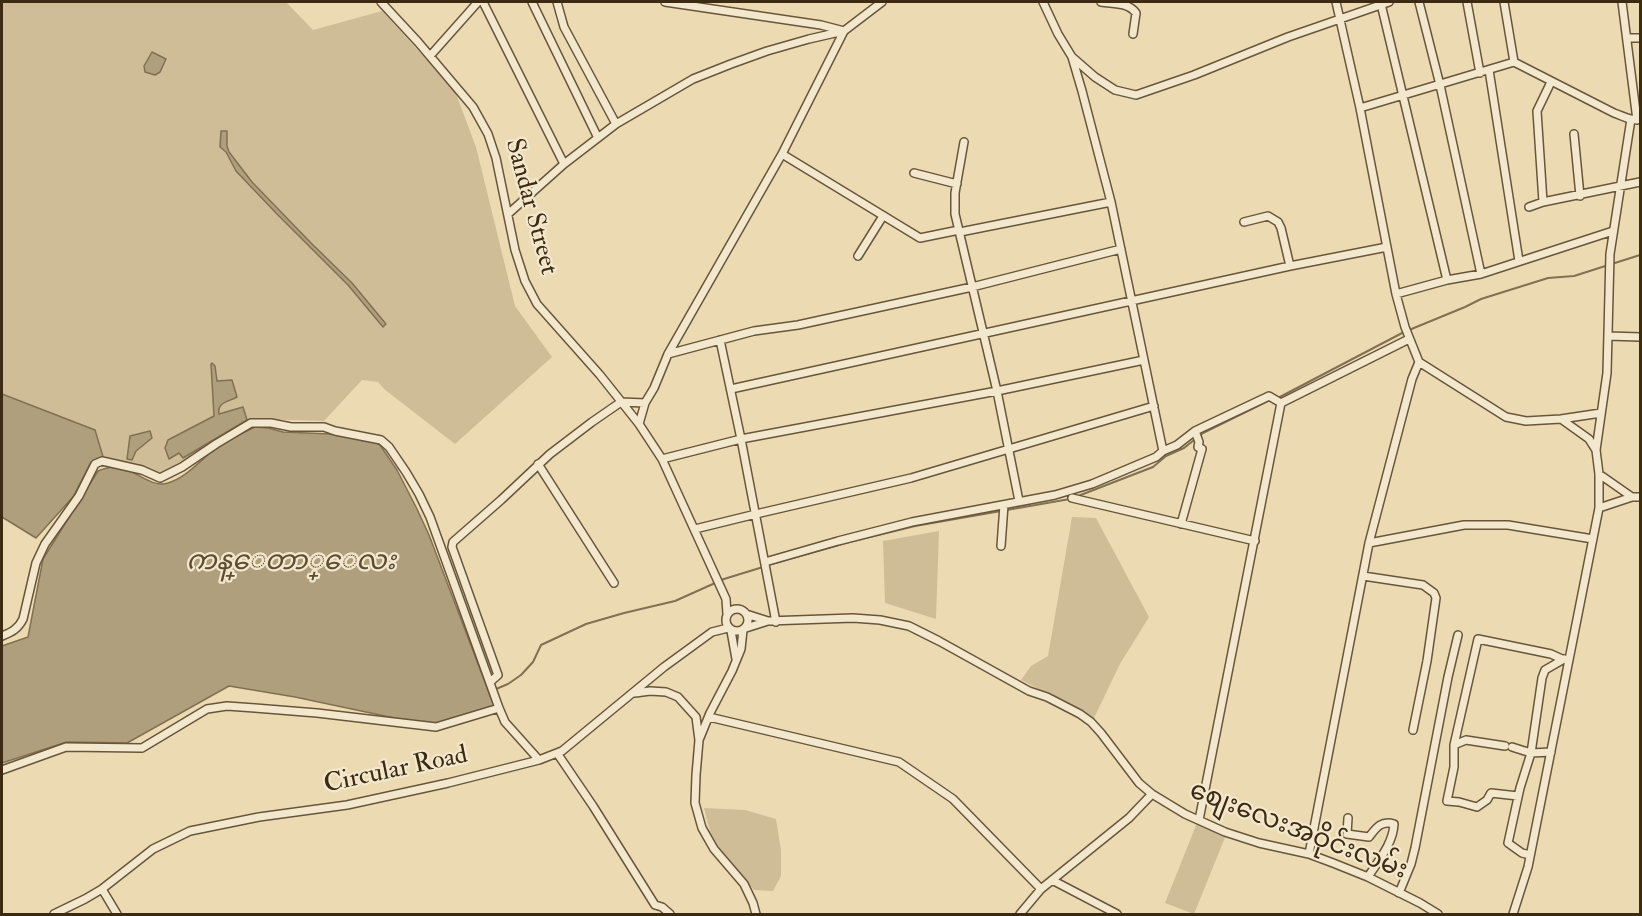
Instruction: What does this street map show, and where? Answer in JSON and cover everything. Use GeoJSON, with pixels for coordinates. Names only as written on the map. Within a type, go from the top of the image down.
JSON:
{"type":"FeatureCollection","features":[{"type":"Feature","properties":{"kind":"street","name":"Sandar Street"},"geometry":{"type":"LineString","coordinates":[[381,2],[473,107],[488,134],[496,158],[525,281],[537,304],[600,375],[639,424],[662,459],[726,598]]}},
{"type":"Feature","properties":{"kind":"street"},"geometry":{"type":"LineString","coordinates":[[430,56],[478,2]]}},
{"type":"Feature","properties":{"kind":"street"},"geometry":{"type":"LineString","coordinates":[[483,2],[564,164]]}},
{"type":"Feature","properties":{"kind":"street"},"geometry":{"type":"LineString","coordinates":[[532,2],[598,138]]}},
{"type":"Feature","properties":{"kind":"street"},"geometry":{"type":"LineString","coordinates":[[557,2],[564,27],[616,124]]}},
{"type":"Feature","properties":{"kind":"street"},"geometry":{"type":"LineString","coordinates":[[666,2],[715,5],[844,31]]}},
{"type":"Feature","properties":{"kind":"street"},"geometry":{"type":"LineString","coordinates":[[508,213],[564,164],[616,124],[693,79],[799,42],[844,31],[882,2]]}},
{"type":"Feature","properties":{"kind":"street"},"geometry":{"type":"LineString","coordinates":[[1042,2],[1072,57],[1111,202],[1163,451]]}},
{"type":"Feature","properties":{"kind":"street"},"geometry":{"type":"LineString","coordinates":[[1101,2],[1131,6],[1136,13],[1133,34]]}},
{"type":"Feature","properties":{"kind":"street"},"geometry":{"type":"LineString","coordinates":[[1336,2],[1360,108],[1396,294],[1407,333],[1419,362],[1506,417],[1526,422],[1601,412]]}},
{"type":"Feature","properties":{"kind":"street"},"geometry":{"type":"LineString","coordinates":[[1419,2],[1440,84],[1481,274]]}},
{"type":"Feature","properties":{"kind":"street"},"geometry":{"type":"LineString","coordinates":[[1467,2],[1480,73]]}},
{"type":"Feature","properties":{"kind":"street"},"geometry":{"type":"LineString","coordinates":[[1504,2],[1514,62]]}},
{"type":"Feature","properties":{"kind":"street"},"geometry":{"type":"LineString","coordinates":[[1513,915],[1530,855],[1599,508],[1596,450],[1607,373],[1610,259],[1620,185],[1636,120],[1622,2]]}},
{"type":"Feature","properties":{"kind":"street"},"geometry":{"type":"LineString","coordinates":[[1072,57],[1095,77],[1115,90],[1136,95],[1385,3],[1447,280]]}},
{"type":"Feature","properties":{"kind":"street"},"geometry":{"type":"LineString","coordinates":[[639,424],[645,404],[668,354],[782,154],[844,31]]}},
{"type":"Feature","properties":{"kind":"street"},"geometry":{"type":"LineString","coordinates":[[1627,38],[1641,38]]}},
{"type":"Feature","properties":{"kind":"street"},"geometry":{"type":"LineString","coordinates":[[1360,108],[1514,62],[1614,113],[1636,120]]}},
{"type":"Feature","properties":{"kind":"street"},"geometry":{"type":"LineString","coordinates":[[1489,70],[1519,261]]}},
{"type":"Feature","properties":{"kind":"street"},"geometry":{"type":"LineString","coordinates":[[1543,202],[1537,111],[1551,82]]}},
{"type":"Feature","properties":{"kind":"street"},"geometry":{"type":"LineString","coordinates":[[1574,134],[1580,196]]}},
{"type":"Feature","properties":{"kind":"street"},"geometry":{"type":"LineString","coordinates":[[964,142],[955,193],[955,214],[997,391],[1019,501]]}},
{"type":"Feature","properties":{"kind":"street"},"geometry":{"type":"LineString","coordinates":[[782,154],[920,238],[1111,202]]}},
{"type":"Feature","properties":{"kind":"street"},"geometry":{"type":"LineString","coordinates":[[914,173],[957,184]]}},
{"type":"Feature","properties":{"kind":"street"},"geometry":{"type":"LineString","coordinates":[[1529,207],[1543,202],[1641,182]]}},
{"type":"Feature","properties":{"kind":"street"},"geometry":{"type":"LineString","coordinates":[[858,256],[883,216]]}},
{"type":"Feature","properties":{"kind":"street"},"geometry":{"type":"LineString","coordinates":[[1244,222],[1268,216],[1278,222],[1290,266]]}},
{"type":"Feature","properties":{"kind":"street"},"geometry":{"type":"LineString","coordinates":[[1396,294],[1447,280],[1481,274],[1613,231]]}},
{"type":"Feature","properties":{"kind":"street"},"geometry":{"type":"LineString","coordinates":[[730,389],[1290,266],[1387,247]]}},
{"type":"Feature","properties":{"kind":"street"},"geometry":{"type":"LineString","coordinates":[[668,354],[754,331],[798,325],[972,287],[1121,249]]}},
{"type":"Feature","properties":{"kind":"street"},"geometry":{"type":"LineString","coordinates":[[1277,401],[1407,333]]}},
{"type":"Feature","properties":{"kind":"street"},"geometry":{"type":"LineString","coordinates":[[1608,336],[1641,337]]}},
{"type":"Feature","properties":{"kind":"street"},"geometry":{"type":"LineString","coordinates":[[720,340],[766,565],[772,621]]}},
{"type":"Feature","properties":{"kind":"street"},"geometry":{"type":"LineString","coordinates":[[662,459],[741,439],[997,391],[1144,360]]}},
{"type":"Feature","properties":{"kind":"street"},"geometry":{"type":"LineString","coordinates":[[1309,854],[1369,543],[1412,379],[1419,362]]}},
{"type":"Feature","properties":{"kind":"street"},"geometry":{"type":"LineString","coordinates":[[766,565],[838,541],[912,522],[1055,495],[1092,484],[1156,457],[1163,451],[1197,436],[1269,396],[1277,401]]}},
{"type":"Feature","properties":{"kind":"street"},"geometry":{"type":"LineString","coordinates":[[1199,820],[1255,541],[1277,401]]}},
{"type":"Feature","properties":{"kind":"street"},"geometry":{"type":"LineString","coordinates":[[490,682],[498,675],[458,565],[452,547],[453,542],[549,454],[621,402],[645,404]]}},
{"type":"Feature","properties":{"kind":"street"},"geometry":{"type":"LineString","coordinates":[[695,529],[911,478],[1154,406]]}},
{"type":"Feature","properties":{"kind":"street"},"geometry":{"type":"LineString","coordinates":[[1561,419],[1589,439],[1596,450]]}},
{"type":"Feature","properties":{"kind":"street"},"geometry":{"type":"LineString","coordinates":[[2,636],[19,627],[23,619],[36,563],[45,544],[79,496],[95,464],[102,461],[142,470],[160,478],[182,468],[251,423],[309,428],[324,427],[381,440],[389,447],[406,472],[430,517],[505,722],[539,760]]}},
{"type":"Feature","properties":{"kind":"street"},"geometry":{"type":"LineString","coordinates":[[1181,524],[1202,448],[1198,447],[1197,436]]}},
{"type":"Feature","properties":{"kind":"street"},"geometry":{"type":"LineString","coordinates":[[538,464],[614,583]]}},
{"type":"Feature","properties":{"kind":"street"},"geometry":{"type":"LineString","coordinates":[[1599,474],[1636,497]]}},
{"type":"Feature","properties":{"kind":"street"},"geometry":{"type":"LineString","coordinates":[[1599,508],[1636,497]]}},
{"type":"Feature","properties":{"kind":"street"},"geometry":{"type":"LineString","coordinates":[[1072,498],[1255,541]]}},
{"type":"Feature","properties":{"kind":"street"},"geometry":{"type":"LineString","coordinates":[[1001,546],[1004,505]]}},
{"type":"Feature","properties":{"kind":"street"},"geometry":{"type":"LineString","coordinates":[[1369,543],[1464,525],[1508,525],[1593,539]]}},
{"type":"Feature","properties":{"kind":"street"},"geometry":{"type":"LineString","coordinates":[[1363,576],[1423,585],[1434,593],[1436,598],[1427,661],[1413,730]]}},
{"type":"Feature","properties":{"kind":"street"},"geometry":{"type":"LineString","coordinates":[[726,598],[746,614],[772,621]]}},
{"type":"Feature","properties":{"kind":"street"},"geometry":{"type":"LineString","coordinates":[[726,598],[725,620],[730,629],[736,659]]}},
{"type":"Feature","properties":{"kind":"street"},"geometry":{"type":"LineString","coordinates":[[712,632],[732,610],[738,609]]}},
{"type":"Feature","properties":{"kind":"street"},"geometry":{"type":"LineString","coordinates":[[699,741],[741,649],[748,621],[746,614]]}},
{"type":"Feature","properties":{"kind":"street","name":"စျေးလေးအဝိုင်းလမ်း"},"geometry":{"type":"LineString","coordinates":[[772,621],[854,618],[909,626],[1029,690],[1080,714],[1101,733],[1139,783],[1177,810],[1225,832],[1259,843],[1309,854],[1368,877],[1420,903],[1438,915]]}},
{"type":"Feature","properties":{"kind":"street"},"geometry":{"type":"LineString","coordinates":[[730,629],[735,632],[772,621]]}},
{"type":"Feature","properties":{"kind":"street","name":"Circular Road"},"geometry":{"type":"LineString","coordinates":[[54,915],[102,889],[153,849],[190,831],[259,817],[347,805],[448,783],[539,760],[557,753],[570,746],[664,667],[712,632],[730,629]]}},
{"type":"Feature","properties":{"kind":"street"},"geometry":{"type":"LineString","coordinates":[[1399,893],[1415,848],[1458,635]]}},
{"type":"Feature","properties":{"kind":"street"},"geometry":{"type":"LineString","coordinates":[[1518,796],[1491,793],[1487,800],[1477,807],[1447,801],[1454,767],[1454,745],[1478,639],[1551,654],[1562,659]]}},
{"type":"Feature","properties":{"kind":"street"},"geometry":{"type":"LineString","coordinates":[[1530,855],[1522,853],[1508,843],[1518,796],[1531,753],[1542,678],[1545,670],[1562,659],[1571,657]]}},
{"type":"Feature","properties":{"kind":"street"},"geometry":{"type":"LineString","coordinates":[[633,694],[650,691],[666,692],[678,697],[696,717],[699,741],[695,804],[702,828],[714,849],[744,884],[756,915]]}},
{"type":"Feature","properties":{"kind":"street"},"geometry":{"type":"LineString","coordinates":[[2,770],[66,747],[142,748],[207,709],[227,706],[436,727],[499,708]]}},
{"type":"Feature","properties":{"kind":"street"},"geometry":{"type":"LineString","coordinates":[[709,717],[899,762],[953,799],[1041,889]]}},
{"type":"Feature","properties":{"kind":"street"},"geometry":{"type":"LineString","coordinates":[[1454,745],[1466,740],[1527,750],[1531,753],[1551,752]]}},
{"type":"Feature","properties":{"kind":"street"},"geometry":{"type":"LineString","coordinates":[[557,753],[655,905],[662,907],[670,915]]}},
{"type":"Feature","properties":{"kind":"street"},"geometry":{"type":"LineString","coordinates":[[1020,915],[1041,889],[1129,818],[1152,794]]}},
{"type":"Feature","properties":{"kind":"street"},"geometry":{"type":"LineString","coordinates":[[1348,818],[1347,834],[1369,837],[1378,825],[1388,822],[1394,824],[1389,844],[1368,877]]}},
{"type":"Feature","properties":{"kind":"street"},"geometry":{"type":"LineString","coordinates":[[1052,880],[1117,915]]}},
{"type":"Feature","properties":{"kind":"street"},"geometry":{"type":"LineString","coordinates":[[102,889],[117,915]]}},
{"type":"Feature","properties":{"kind":"shaded area"},"geometry":{"type":"Polygon","coordinates":[[[2,2],[286,2],[313,30],[382,11],[455,91],[476,147],[515,306],[552,357],[455,444],[378,382],[362,380],[324,421],[253,419],[160,475],[104,460],[95,430],[2,394],[2,2]]]}},
{"type":"Feature","properties":{"kind":"shaded area"},"geometry":{"type":"Polygon","coordinates":[[[1072,517],[1096,518],[1149,617],[1120,664],[1093,720],[1084,712],[1021,680],[1031,666],[1048,656],[1072,517]]]}},
{"type":"Feature","properties":{"kind":"shaded area"},"geometry":{"type":"Polygon","coordinates":[[[939,531],[936,619],[885,603],[883,541],[939,531]]]}},
{"type":"Feature","properties":{"kind":"shaded area"},"geometry":{"type":"Polygon","coordinates":[[[704,808],[745,810],[776,819],[781,850],[781,876],[773,891],[754,890],[721,851],[710,832],[704,808]]]}},
{"type":"Feature","properties":{"kind":"shaded area"},"geometry":{"type":"Polygon","coordinates":[[[1197,823],[1226,835],[1194,914],[1165,903],[1197,823]]]}},
{"type":"Feature","properties":{"kind":"water"},"geometry":{"type":"Polygon","coordinates":[[[152,52],[166,59],[160,72],[155,75],[145,72],[144,66],[152,52]]]}},
{"type":"Feature","properties":{"kind":"water"},"geometry":{"type":"Polygon","coordinates":[[[221,131],[227,131],[229,152],[252,182],[352,283],[386,324],[383,327],[348,285],[236,171],[226,152],[220,147],[221,131]]]}},
{"type":"Feature","properties":{"kind":"water"},"geometry":{"type":"Polygon","coordinates":[[[212,363],[215,366],[217,381],[232,380],[237,397],[221,405],[219,414],[243,407],[247,420],[183,458],[179,453],[169,459],[165,448],[168,440],[214,416],[212,363]]]}},
{"type":"Feature","properties":{"kind":"water"},"geometry":{"type":"Polygon","coordinates":[[[2,394],[95,430],[104,460],[90,464],[73,497],[36,538],[2,517],[2,394]]]}},
{"type":"Feature","properties":{"kind":"water","name":"ကန္ေတာ္ေလး"},"geometry":{"type":"Polygon","coordinates":[[[255,427],[283,432],[331,434],[338,432],[372,440],[380,445],[397,470],[429,535],[494,706],[432,726],[295,697],[229,686],[127,743],[67,742],[2,763],[2,646],[28,637],[43,559],[98,471],[109,467],[119,468],[152,482],[168,483],[187,473],[208,454],[255,427]]]}},
{"type":"Feature","properties":{"kind":"water"},"geometry":{"type":"Polygon","coordinates":[[[150,431],[152,438],[136,451],[132,460],[127,459],[130,436],[150,431]]]}},
{"type":"Feature","properties":{"kind":"waterway"},"geometry":{"type":"LineString","coordinates":[[1409,330],[1481,299],[1548,278],[1574,276],[1640,255]]}},
{"type":"Feature","properties":{"kind":"waterway"},"geometry":{"type":"LineString","coordinates":[[1276,399],[1404,332]]}},
{"type":"Feature","properties":{"kind":"waterway"},"geometry":{"type":"LineString","coordinates":[[1078,496],[1153,467],[1203,433],[1270,400]]}},
{"type":"Feature","properties":{"kind":"waterway"},"geometry":{"type":"LineString","coordinates":[[768,565],[915,526],[1070,499]]}},
{"type":"Feature","properties":{"kind":"waterway"},"geometry":{"type":"LineString","coordinates":[[489,692],[508,684],[521,675],[533,662],[541,645],[586,624],[675,601],[724,579],[763,567]]}}]}
